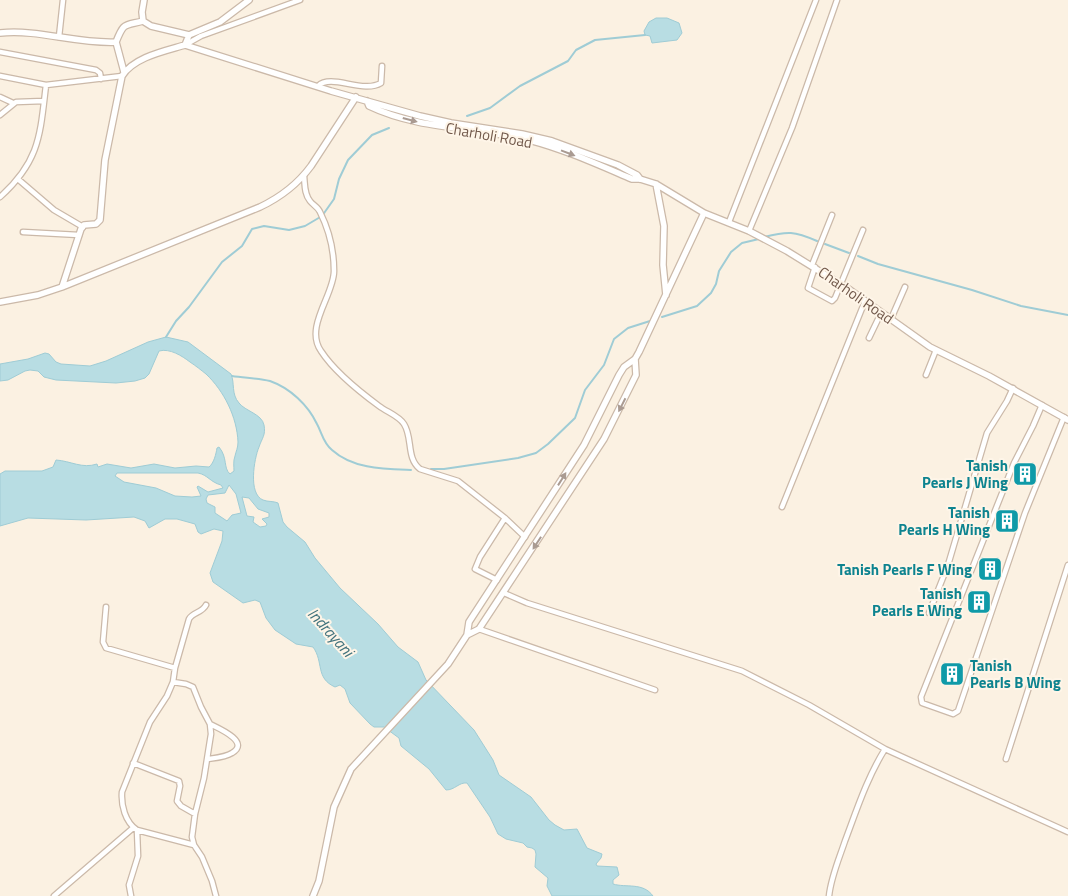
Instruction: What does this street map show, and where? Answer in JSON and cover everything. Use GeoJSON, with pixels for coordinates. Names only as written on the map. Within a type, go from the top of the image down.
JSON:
{"type":"FeatureCollection","features":[{"type":"Feature","properties":{"kind":"street"},"geometry":{"type":"LineString","coordinates":[[59,36],[63,0]]}},
{"type":"Feature","properties":{"kind":"street"},"geometry":{"type":"LineString","coordinates":[[143,22],[144,0]]}},
{"type":"Feature","properties":{"kind":"street"},"geometry":{"type":"LineString","coordinates":[[18,180],[54,210],[82,226],[96,224],[100,220],[105,160],[123,74],[116,42],[120,30],[123,27],[143,22],[151,26],[189,35],[220,22],[249,0]]}},
{"type":"Feature","properties":{"kind":"street"},"geometry":{"type":"LineString","coordinates":[[0,76],[46,85],[101,79],[123,74],[146,58],[185,45],[201,36],[300,0]]}},
{"type":"Feature","properties":{"kind":"street"},"geometry":{"type":"LineString","coordinates":[[729,222],[816,0]]}},
{"type":"Feature","properties":{"kind":"street"},"geometry":{"type":"LineString","coordinates":[[749,231],[792,128],[837,0]]}},
{"type":"Feature","properties":{"kind":"street"},"geometry":{"type":"LineString","coordinates":[[0,33],[29,33],[95,42],[116,42]]}},
{"type":"Feature","properties":{"kind":"street"},"geometry":{"type":"LineString","coordinates":[[185,45],[189,35]]}},
{"type":"Feature","properties":{"kind":"street","name":"Charholi Road"},"geometry":{"type":"LineString","coordinates":[[185,45],[356,97],[367,101],[369,106],[400,117],[448,128],[491,131],[529,140],[632,179],[640,179],[656,184],[704,213],[759,235],[814,266],[936,350],[1013,388],[1066,418]]}},
{"type":"Feature","properties":{"kind":"street"},"geometry":{"type":"LineString","coordinates":[[0,52],[96,70],[100,73],[101,79]]}},
{"type":"Feature","properties":{"kind":"street"},"geometry":{"type":"LineString","coordinates":[[318,86],[325,82],[376,86],[383,79],[382,66]]}},
{"type":"Feature","properties":{"kind":"street"},"geometry":{"type":"LineString","coordinates":[[0,197],[18,180],[30,163],[37,147],[46,85]]}},
{"type":"Feature","properties":{"kind":"street"},"geometry":{"type":"LineString","coordinates":[[0,302],[38,295],[62,287],[281,197],[304,176],[356,97]]}},
{"type":"Feature","properties":{"kind":"street"},"geometry":{"type":"LineString","coordinates":[[0,98],[13,103],[44,101]]}},
{"type":"Feature","properties":{"kind":"street"},"geometry":{"type":"LineString","coordinates":[[0,115],[2,110],[13,103]]}},
{"type":"Feature","properties":{"kind":"street"},"geometry":{"type":"LineString","coordinates":[[304,176],[306,196],[320,210],[331,240],[332,250],[333,279],[319,318],[316,339],[319,350],[359,390],[400,419],[404,424],[412,460],[416,466],[458,481],[505,518],[525,537]]}},
{"type":"Feature","properties":{"kind":"street"},"geometry":{"type":"LineString","coordinates":[[656,184],[664,226],[663,265],[666,296]]}},
{"type":"Feature","properties":{"kind":"street"},"geometry":{"type":"LineString","coordinates":[[313,896],[319,881],[334,807],[352,769],[448,664],[467,635],[469,622],[584,445],[619,375],[624,367],[635,359],[704,213]]}},
{"type":"Feature","properties":{"kind":"street"},"geometry":{"type":"LineString","coordinates":[[832,215],[808,284],[808,288],[832,301],[835,298],[863,230]]}},
{"type":"Feature","properties":{"kind":"street"},"geometry":{"type":"LineString","coordinates":[[62,287],[82,226]]}},
{"type":"Feature","properties":{"kind":"street"},"geometry":{"type":"LineString","coordinates":[[24,232],[79,235]]}},
{"type":"Feature","properties":{"kind":"street"},"geometry":{"type":"LineString","coordinates":[[891,320],[905,287]]}},
{"type":"Feature","properties":{"kind":"street"},"geometry":{"type":"LineString","coordinates":[[782,507],[865,301]]}},
{"type":"Feature","properties":{"kind":"street"},"geometry":{"type":"LineString","coordinates":[[869,338],[881,313]]}},
{"type":"Feature","properties":{"kind":"street"},"geometry":{"type":"LineString","coordinates":[[926,375],[936,350]]}},
{"type":"Feature","properties":{"kind":"street"},"geometry":{"type":"LineString","coordinates":[[467,635],[479,630],[604,440],[636,375],[635,359]]}},
{"type":"Feature","properties":{"kind":"street"},"geometry":{"type":"LineString","coordinates":[[929,614],[948,565],[987,433],[1013,388]]}},
{"type":"Feature","properties":{"kind":"street"},"geometry":{"type":"LineString","coordinates":[[1042,405],[1010,472],[921,697],[922,703],[953,714],[958,711],[1025,513],[1066,418]]}},
{"type":"Feature","properties":{"kind":"street"},"geometry":{"type":"LineString","coordinates":[[498,580],[475,569],[480,557],[505,518]]}},
{"type":"Feature","properties":{"kind":"street"},"geometry":{"type":"LineString","coordinates":[[1006,759],[1068,565]]}},
{"type":"Feature","properties":{"kind":"street"},"geometry":{"type":"LineString","coordinates":[[504,592],[527,603],[742,671],[809,705],[885,749],[1068,832]]}},
{"type":"Feature","properties":{"kind":"street"},"geometry":{"type":"LineString","coordinates":[[131,896],[129,885],[138,856],[135,829],[122,808],[122,792],[150,722],[167,696],[173,682],[185,629],[190,617],[200,612],[206,605]]}},
{"type":"Feature","properties":{"kind":"street"},"geometry":{"type":"LineString","coordinates":[[106,607],[103,642],[106,648],[175,668]]}},
{"type":"Feature","properties":{"kind":"street"},"geometry":{"type":"LineString","coordinates":[[479,630],[655,690]]}},
{"type":"Feature","properties":{"kind":"street"},"geometry":{"type":"LineString","coordinates":[[173,682],[193,687],[210,724],[211,734],[208,759],[194,814],[192,837],[202,857],[216,896]]}},
{"type":"Feature","properties":{"kind":"street"},"geometry":{"type":"LineString","coordinates":[[208,759],[230,755],[234,753],[237,746],[234,738],[210,724]]}},
{"type":"Feature","properties":{"kind":"street"},"geometry":{"type":"LineString","coordinates":[[829,896],[834,871],[864,789],[873,768],[885,749]]}},
{"type":"Feature","properties":{"kind":"street"},"geometry":{"type":"LineString","coordinates":[[133,764],[179,782],[178,801],[181,806],[194,814]]}},
{"type":"Feature","properties":{"kind":"street"},"geometry":{"type":"LineString","coordinates":[[135,829],[194,844]]}},
{"type":"Feature","properties":{"kind":"street"},"geometry":{"type":"LineString","coordinates":[[54,896],[135,829]]}},
{"type":"Feature","properties":{"kind":"water"},"geometry":{"type":"Polygon","coordinates":[[[656,18],[667,18],[679,23],[682,33],[677,40],[652,43],[650,36],[645,35],[644,31],[649,22],[656,18]]]}},
{"type":"Feature","properties":{"kind":"water","name":"Indrayani"},"geometry":{"type":"Polygon","coordinates":[[[166,337],[188,342],[231,374],[237,400],[242,406],[257,415],[264,425],[264,434],[254,467],[254,484],[258,496],[263,500],[278,503],[283,522],[305,542],[315,558],[340,588],[378,624],[398,647],[418,662],[426,680],[474,730],[493,760],[499,775],[531,797],[555,825],[564,830],[577,829],[587,848],[602,854],[596,864],[597,866],[617,867],[619,875],[613,880],[613,884],[639,887],[653,896],[552,896],[547,886],[548,878],[535,867],[535,850],[523,843],[506,839],[498,834],[490,817],[467,783],[446,790],[429,769],[401,746],[399,738],[384,727],[374,727],[370,724],[350,703],[345,689],[340,685],[335,687],[325,679],[313,647],[296,644],[275,630],[266,618],[260,602],[255,600],[243,603],[213,582],[210,573],[222,541],[223,531],[214,529],[201,534],[198,532],[195,524],[177,519],[165,519],[149,528],[145,521],[134,517],[86,520],[28,518],[0,526],[0,474],[5,471],[42,471],[53,467],[56,460],[86,466],[97,464],[98,467],[107,464],[131,468],[154,464],[175,468],[209,467],[219,447],[224,455],[228,472],[230,474],[234,471],[234,460],[238,442],[237,433],[232,414],[224,396],[206,374],[176,353],[159,351],[149,374],[145,378],[135,381],[116,383],[56,380],[44,377],[38,371],[30,370],[8,380],[0,381],[0,364],[28,359],[45,353],[61,364],[90,366],[148,342],[166,337]],[[117,473],[115,476],[124,482],[156,488],[175,496],[201,496],[198,486],[208,492],[223,488],[221,485],[198,473],[117,473]],[[229,485],[225,493],[208,495],[206,499],[207,503],[215,507],[215,513],[227,521],[232,515],[241,513],[236,494],[229,485]],[[242,497],[247,516],[254,517],[253,522],[260,527],[266,526],[267,524],[262,519],[269,517],[269,513],[258,509],[249,498],[242,497]]]}},
{"type":"Feature","properties":{"kind":"waterway"},"geometry":{"type":"LineString","coordinates":[[467,116],[490,108],[520,86],[568,61],[576,50],[595,40],[645,35]]}},
{"type":"Feature","properties":{"kind":"waterway"},"geometry":{"type":"LineString","coordinates":[[166,337],[176,321],[189,307],[222,262],[242,246],[252,229],[264,226],[289,230],[305,226],[322,216],[334,199],[339,179],[348,160],[372,135],[389,128]]}},
{"type":"Feature","properties":{"kind":"waterway"},"geometry":{"type":"LineString","coordinates":[[764,237],[791,233],[817,241]]}},
{"type":"Feature","properties":{"kind":"waterway"},"geometry":{"type":"LineString","coordinates":[[662,317],[697,306],[711,293],[716,284],[719,271],[731,252],[742,243],[759,239]]}},
{"type":"Feature","properties":{"kind":"waterway"},"geometry":{"type":"LineString","coordinates":[[825,244],[849,253]]}},
{"type":"Feature","properties":{"kind":"waterway"},"geometry":{"type":"LineString","coordinates":[[858,256],[878,264],[972,290],[1021,306],[1068,315]]}},
{"type":"Feature","properties":{"kind":"waterway"},"geometry":{"type":"LineString","coordinates":[[431,469],[444,469],[518,458],[536,453],[575,418],[585,390],[604,365],[614,339],[628,328],[650,321]]}},
{"type":"Feature","properties":{"kind":"waterway"},"geometry":{"type":"LineString","coordinates":[[232,376],[270,381],[285,388],[309,410],[323,438],[332,450],[349,461],[369,467],[411,470]]}},
{"type":"Feature","properties":{"kind":"place","name":"Tanish Pearls J Wing"},"geometry":{"type":"Point","coordinates":[1025,474]}},
{"type":"Feature","properties":{"kind":"place","name":"Tanish Pearls H Wing"},"geometry":{"type":"Point","coordinates":[1007,521]}},
{"type":"Feature","properties":{"kind":"place","name":"Tanish Pearls F Wing"},"geometry":{"type":"Point","coordinates":[990,569]}},
{"type":"Feature","properties":{"kind":"place","name":"Tanish Pearls E Wing"},"geometry":{"type":"Point","coordinates":[979,602]}},
{"type":"Feature","properties":{"kind":"place","name":"Tanish Pearls B Wing"},"geometry":{"type":"Point","coordinates":[952,674]}}]}
